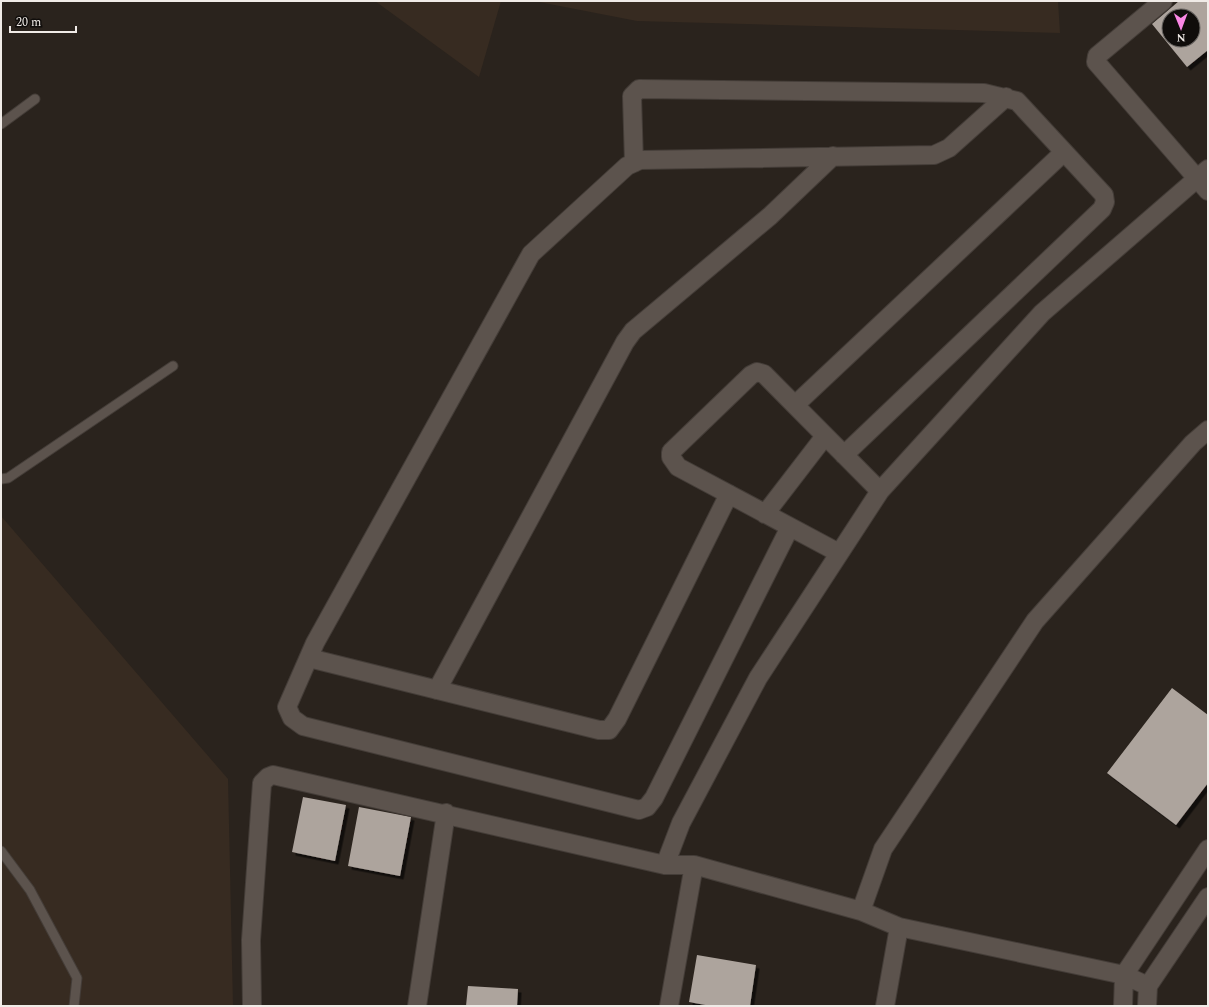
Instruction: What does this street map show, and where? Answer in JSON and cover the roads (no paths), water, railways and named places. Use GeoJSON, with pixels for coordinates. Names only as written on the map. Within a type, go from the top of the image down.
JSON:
{"type":"FeatureCollection","features":[{"type":"Feature","properties":{"kind":"street"},"geometry":{"type":"LineString","coordinates":[[665,865],[681,823],[758,678],[880,491],[1042,313],[1204,180],[1096,62],[1097,56],[1163,1]]}},
{"type":"Feature","properties":{"kind":"street"},"geometry":{"type":"LineString","coordinates":[[634,163],[632,96],[639,89],[984,92],[1017,101],[1104,195],[1102,209],[844,455]]}},
{"type":"Feature","properties":{"kind":"street"},"geometry":{"type":"LineString","coordinates":[[790,527],[654,798],[647,807],[639,810],[303,726],[292,718],[287,708],[315,643],[532,254],[627,166],[640,160],[934,155],[948,148],[1006,97]]}},
{"type":"Feature","properties":{"kind":"street"},"geometry":{"type":"LineString","coordinates":[[795,405],[1064,152]]}},
{"type":"Feature","properties":{"kind":"street"},"geometry":{"type":"LineString","coordinates":[[437,690],[625,342],[633,331],[770,216],[833,156]]}},
{"type":"Feature","properties":{"kind":"street"},"geometry":{"type":"LineString","coordinates":[[839,553],[678,467],[671,457],[671,452],[751,375],[757,372],[764,374],[880,491]]}},
{"type":"Feature","properties":{"kind":"street"},"geometry":{"type":"LineString","coordinates":[[861,911],[882,849],[1035,621],[1193,443],[1208,430]]}},
{"type":"Feature","properties":{"kind":"street"},"geometry":{"type":"LineString","coordinates":[[765,514],[825,436]]}},
{"type":"Feature","properties":{"kind":"street"},"geometry":{"type":"LineString","coordinates":[[308,658],[599,730],[609,730],[618,719],[728,494]]}},
{"type":"Feature","properties":{"kind":"street"},"geometry":{"type":"LineString","coordinates":[[252,1006],[251,940],[262,783],[268,777],[273,775],[446,813],[665,865],[694,865],[861,911],[899,927],[1124,975],[1148,986]]}},
{"type":"Feature","properties":{"kind":"street"},"geometry":{"type":"LineString","coordinates":[[416,1006],[446,813]]}},
{"type":"Feature","properties":{"kind":"street"},"geometry":{"type":"LineString","coordinates":[[1123,1006],[1124,975],[1208,849]]}},
{"type":"Feature","properties":{"kind":"street"},"geometry":{"type":"LineString","coordinates":[[669,1006],[694,865]]}},
{"type":"Feature","properties":{"kind":"street"},"geometry":{"type":"LineString","coordinates":[[1148,1006],[1148,986],[1208,897]]}},
{"type":"Feature","properties":{"kind":"street"},"geometry":{"type":"LineString","coordinates":[[885,1006],[899,927]]}},
{"type":"Feature","properties":{"kind":"lane"},"geometry":{"type":"LineString","coordinates":[[1,124],[34,99]]}},
{"type":"Feature","properties":{"kind":"lane"},"geometry":{"type":"LineString","coordinates":[[1,479],[8,478],[173,366]]}},
{"type":"Feature","properties":{"kind":"lane"},"geometry":{"type":"LineString","coordinates":[[1,851],[30,890],[77,978],[74,1006]]}}]}
